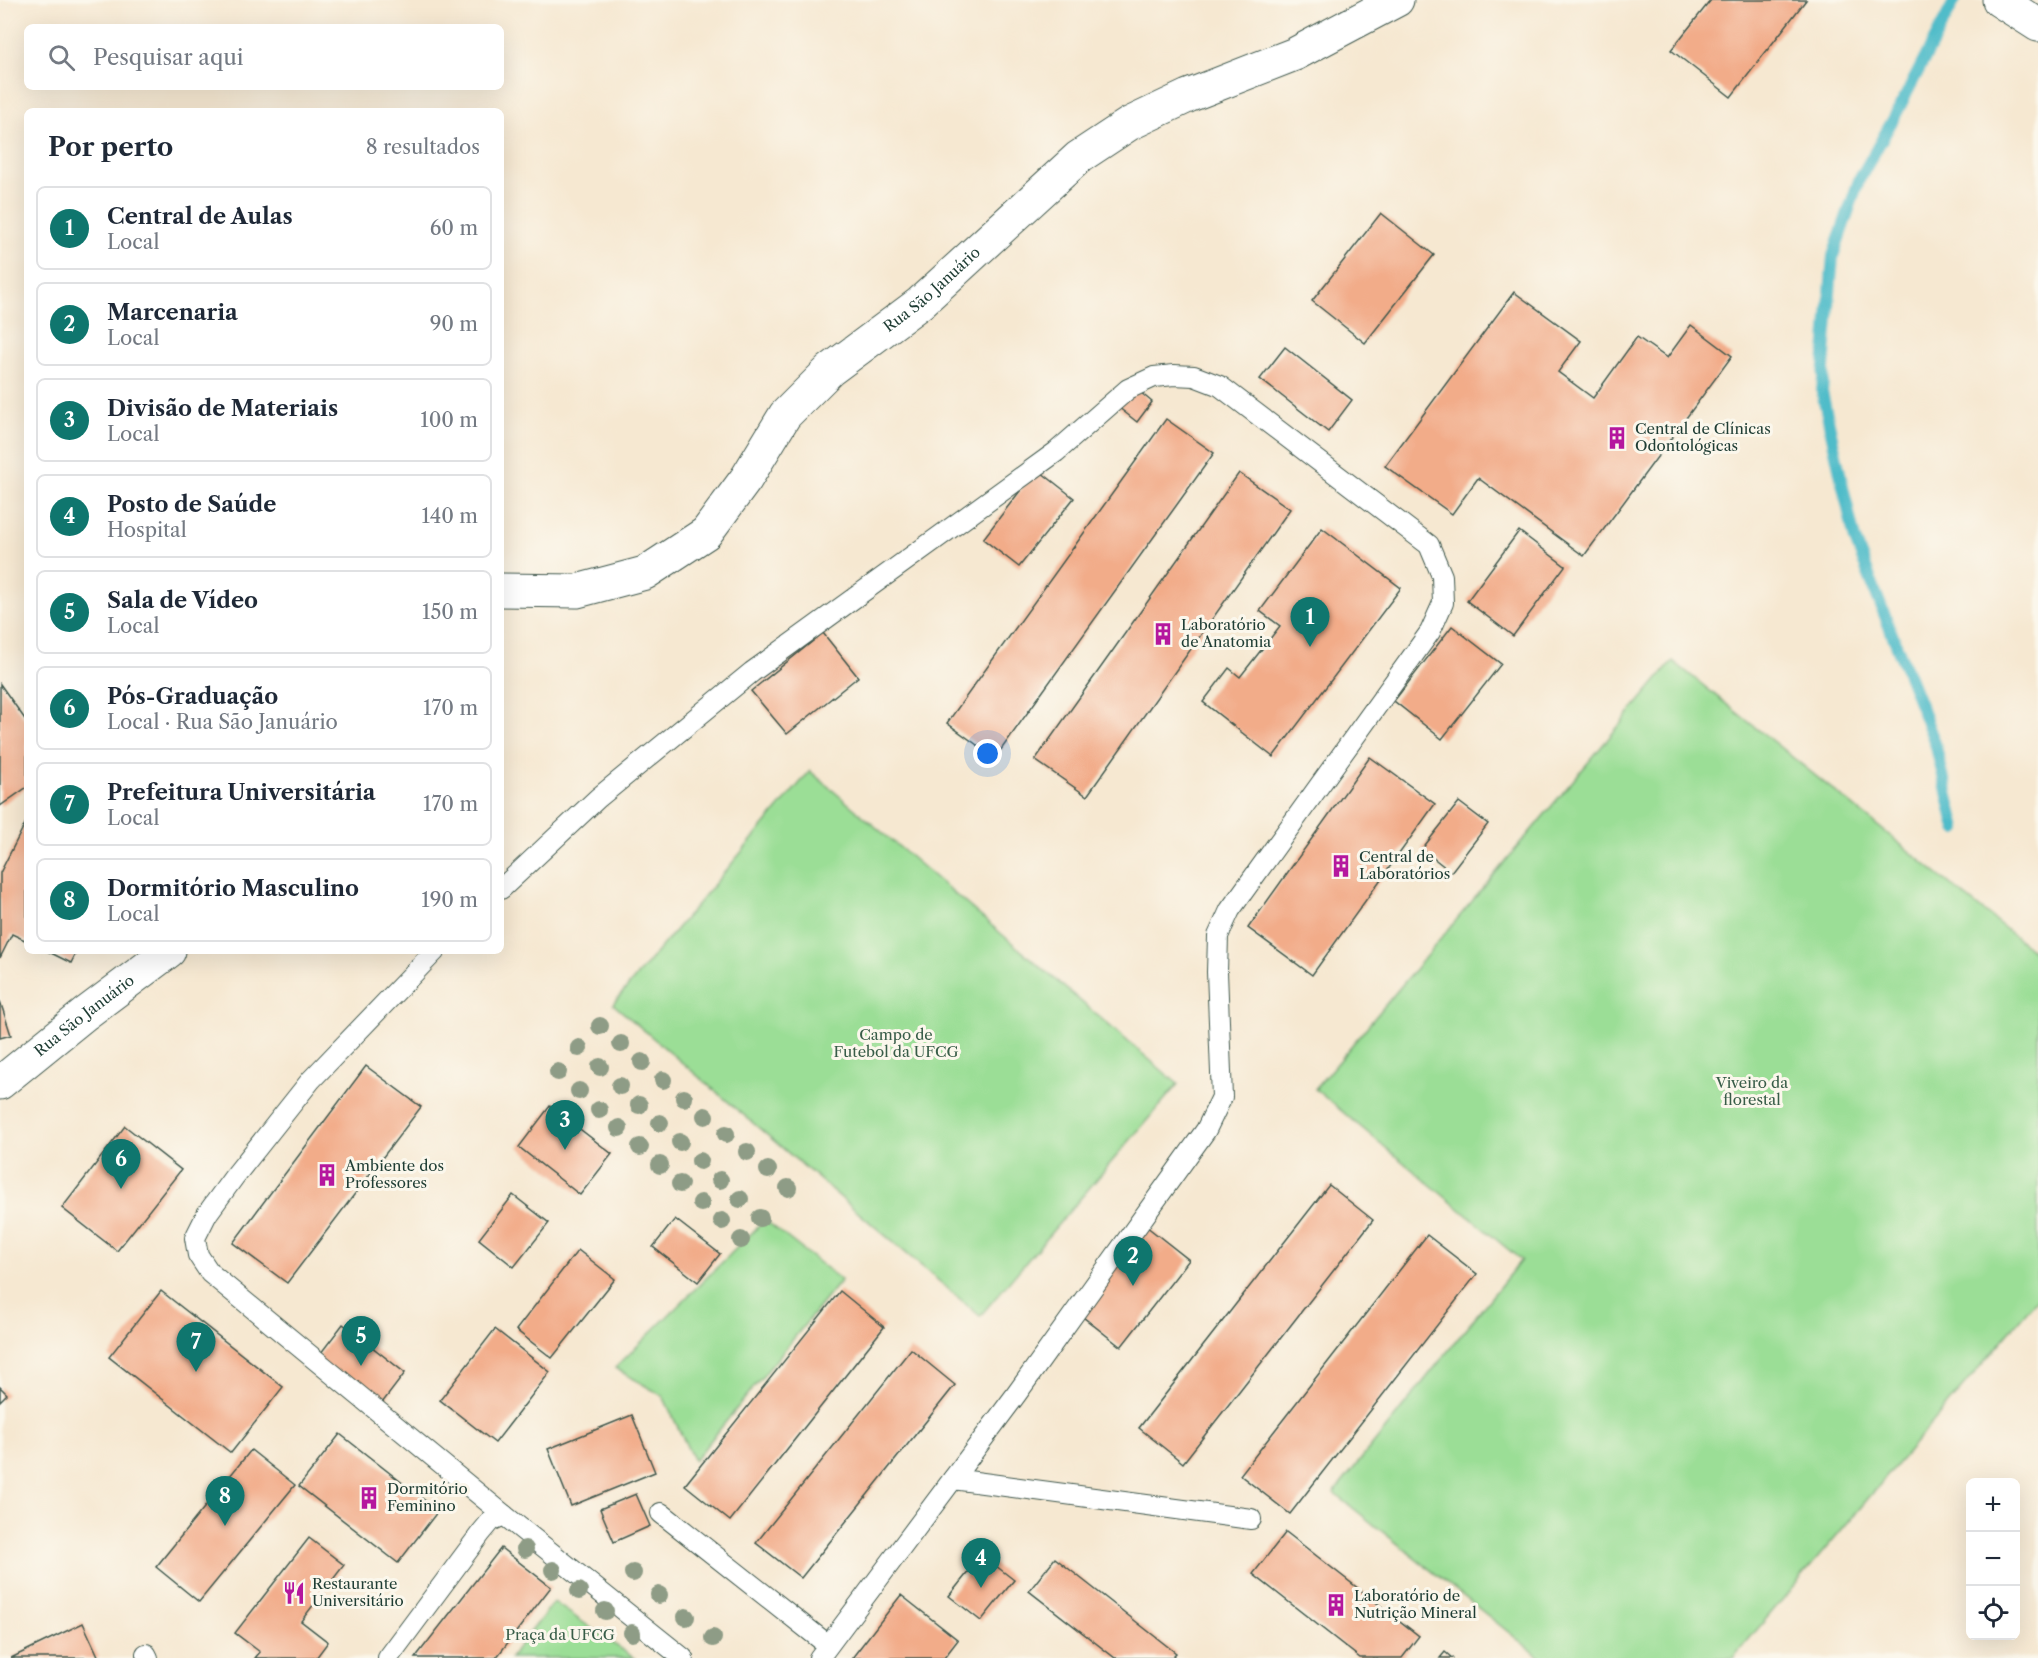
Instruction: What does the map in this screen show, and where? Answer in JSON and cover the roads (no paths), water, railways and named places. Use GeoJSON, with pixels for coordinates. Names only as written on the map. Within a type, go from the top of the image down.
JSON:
{"type":"FeatureCollection","features":[{"type":"Feature","properties":{"kind":"street","name":"Rua São Januário"},"geometry":{"type":"LineString","coordinates":[[504,590],[577,591],[645,573],[706,533],[746,479],[785,415],[830,370],[920,303],[1079,157],[1129,124],[1188,96],[1295,54],[1397,0]]}},
{"type":"Feature","properties":{"kind":"street"},"geometry":{"type":"LineString","coordinates":[[1999,0],[2038,25]]}},
{"type":"Feature","properties":{"kind":"street","name":"Rua São Januário"},"geometry":{"type":"LineString","coordinates":[[0,1083],[85,1014],[165,954]]}},
{"type":"Feature","properties":{"kind":"lane"},"geometry":{"type":"LineString","coordinates":[[504,886],[598,798],[752,672],[1056,452],[1128,389],[1154,377],[1194,375],[1220,386],[1429,545],[1442,576],[1443,603],[1430,632],[1230,910],[1218,936],[1217,972],[1222,1097],[1206,1130],[953,1479],[824,1651],[661,1512]]}},
{"type":"Feature","properties":{"kind":"lane"},"geometry":{"type":"LineString","coordinates":[[432,954],[311,1080],[234,1177],[207,1214],[195,1238],[198,1255],[210,1273],[682,1658]]}},
{"type":"Feature","properties":{"kind":"lane"},"geometry":{"type":"LineString","coordinates":[[953,1479],[1251,1519]]}},
{"type":"Feature","properties":{"kind":"lane"},"geometry":{"type":"LineString","coordinates":[[388,1658],[481,1533],[491,1521],[504,1515]]}},
{"type":"Feature","properties":{"kind":"waterway"},"geometry":{"type":"LineString","coordinates":[[1955,0],[1859,180],[1833,256],[1822,392],[1855,540],[1935,743],[1956,829]]}},
{"type":"Feature","properties":{"kind":"place","name":"Central de Clínicas Odontológicas"},"geometry":{"type":"Point","coordinates":[1617,438]}},
{"type":"Feature","properties":{"kind":"place","name":"Laboratório de Anatomia"},"geometry":{"type":"Point","coordinates":[1163,634]}},
{"type":"Feature","properties":{"kind":"place","name":"Central de Aulas"},"geometry":{"type":"Point","coordinates":[1310,647]}},
{"type":"Feature","properties":{"kind":"place","name":"Central de Laboratórios"},"geometry":{"type":"Point","coordinates":[1341,866]}},
{"type":"Feature","properties":{"kind":"place","name":"Divisão de Materiais"},"geometry":{"type":"Point","coordinates":[565,1150]}},
{"type":"Feature","properties":{"kind":"place","name":"Ambiente dos Professores"},"geometry":{"type":"Point","coordinates":[327,1175]}},
{"type":"Feature","properties":{"kind":"place","name":"Pós-Graduação"},"geometry":{"type":"Point","coordinates":[121,1189]}},
{"type":"Feature","properties":{"kind":"place","name":"Marcenaria"},"geometry":{"type":"Point","coordinates":[1133,1286]}},
{"type":"Feature","properties":{"kind":"place","name":"Sala de Vídeo"},"geometry":{"type":"Point","coordinates":[361,1366]}},
{"type":"Feature","properties":{"kind":"place","name":"Prefeitura Universitária"},"geometry":{"type":"Point","coordinates":[196,1372]}},
{"type":"Feature","properties":{"kind":"place","name":"Dormitório Feminino"},"geometry":{"type":"Point","coordinates":[369,1498]}},
{"type":"Feature","properties":{"kind":"place","name":"Dormitório Masculino"},"geometry":{"type":"Point","coordinates":[225,1526]}},
{"type":"Feature","properties":{"kind":"place","name":"Posto de Saúde"},"geometry":{"type":"Point","coordinates":[981,1588]}},
{"type":"Feature","properties":{"kind":"place","name":"Restaurante Universitário"},"geometry":{"type":"Point","coordinates":[294,1593]}},
{"type":"Feature","properties":{"kind":"place","name":"Laboratório de Nutrição Mineral"},"geometry":{"type":"Point","coordinates":[1336,1605]}},
{"type":"Feature","properties":{"kind":"park label","name":"Campo de Futebol da UFCG"},"geometry":{"type":"Point","coordinates":[896,1044]}},
{"type":"Feature","properties":{"kind":"park label","name":"Viveiro da florestal"},"geometry":{"type":"Point","coordinates":[1752,1092]}},
{"type":"Feature","properties":{"kind":"park label","name":"Praça da UFCG"},"geometry":{"type":"Point","coordinates":[560,1635]}}]}
